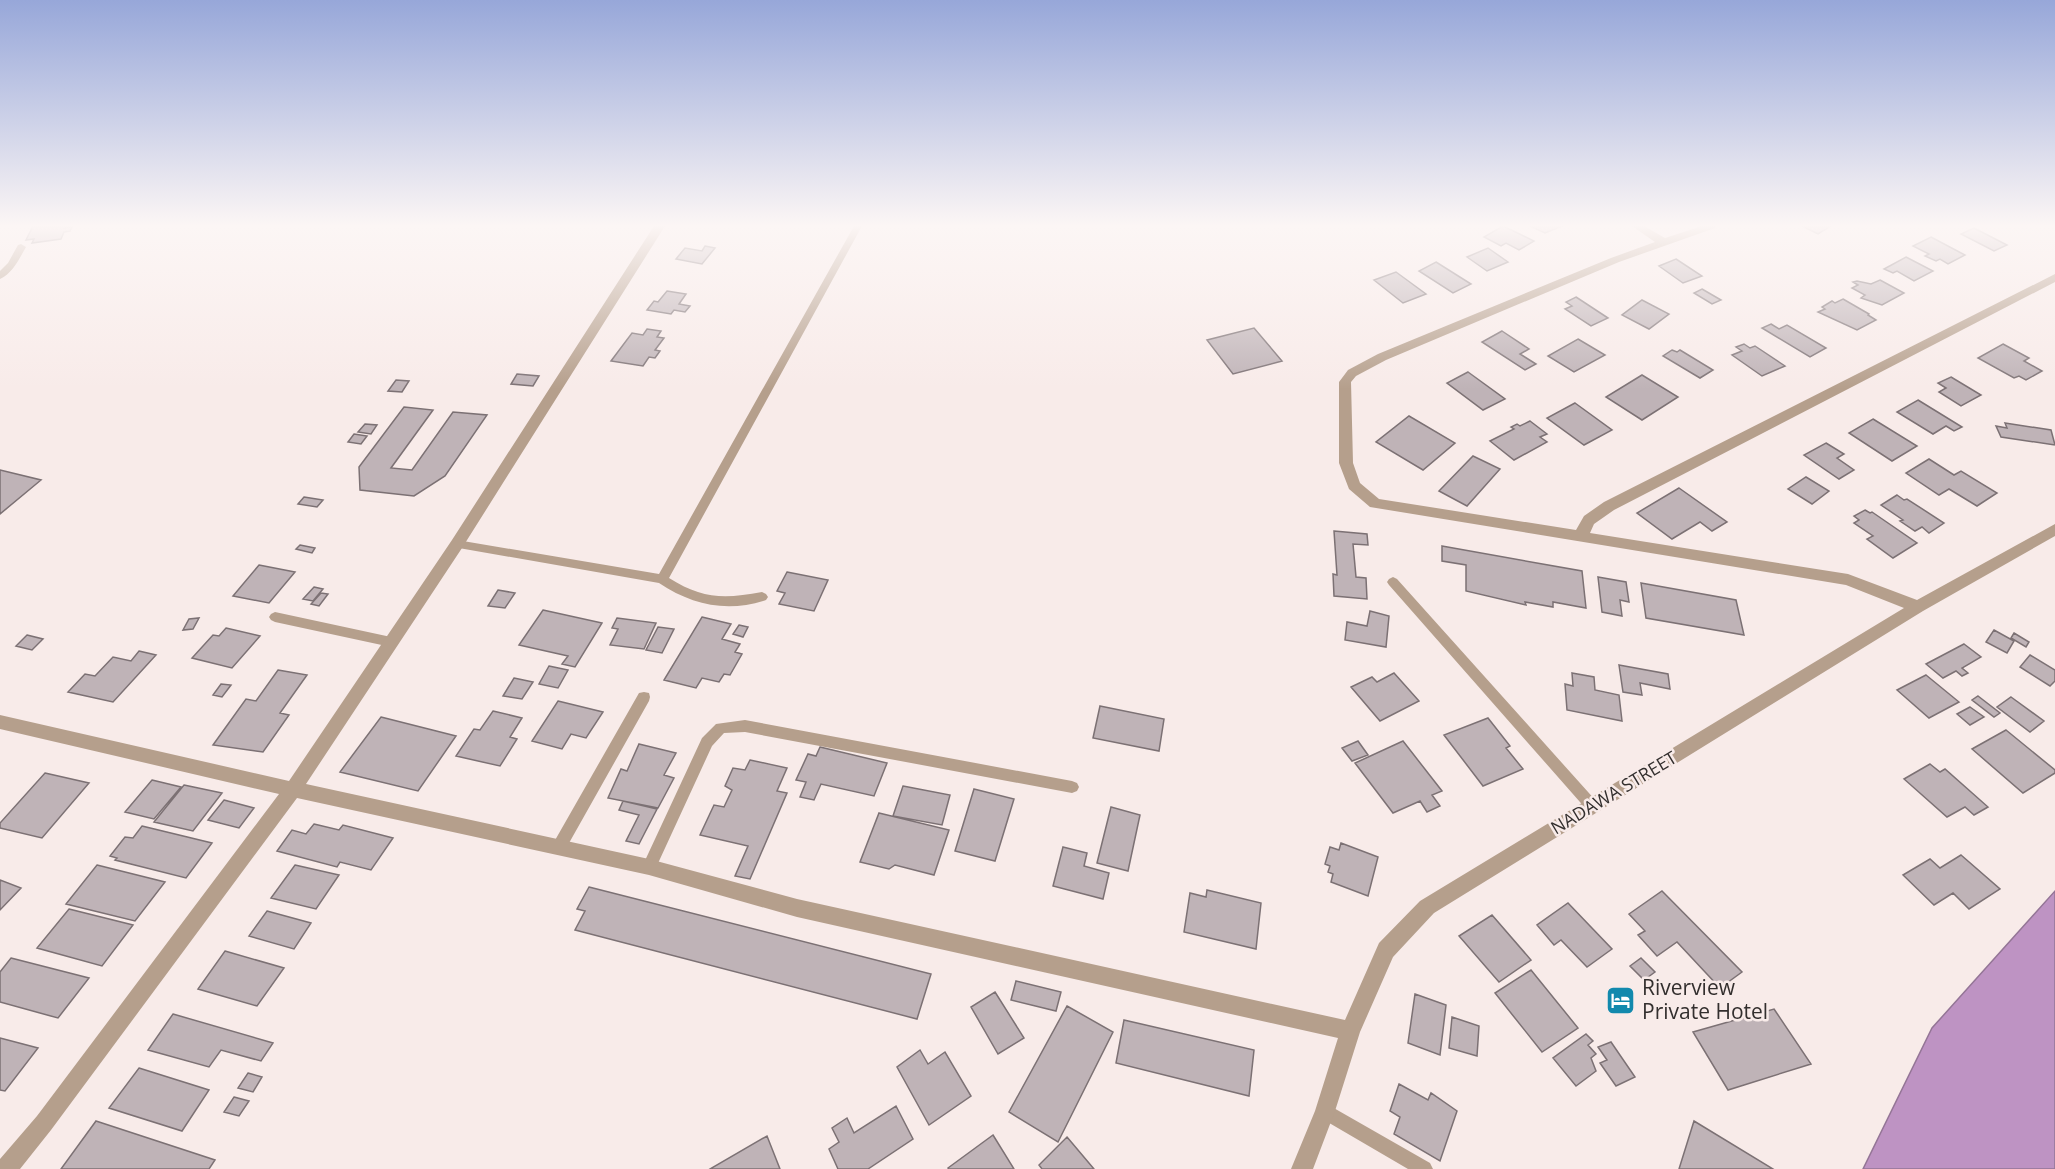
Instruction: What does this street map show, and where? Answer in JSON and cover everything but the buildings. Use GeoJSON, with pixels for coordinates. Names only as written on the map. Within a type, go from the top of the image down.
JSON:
{"type":"FeatureCollection","features":[{"type":"Feature","properties":{"kind":"street"},"geometry":{"type":"LineString","coordinates":[[6,1169],[44,1123],[293,789],[457,544],[624,281]]}},
{"type":"Feature","properties":{"kind":"street"},"geometry":{"type":"LineString","coordinates":[[1566,281],[1382,357],[1352,374],[1345,382],[1346,463],[1354,486],[1375,503],[1848,580],[1918,607]]}},
{"type":"Feature","properties":{"kind":"street"},"geometry":{"type":"LineString","coordinates":[[1581,535],[1589,520],[1609,506],[2048,281]]}},
{"type":"Feature","properties":{"kind":"street","name":"NADAWA STREET"},"geometry":{"type":"LineString","coordinates":[[1302,1169],[1325,1111],[1350,1031],[1386,950],[1427,908],[1918,607],[2055,529]]}},
{"type":"Feature","properties":{"kind":"street"},"geometry":{"type":"LineString","coordinates":[[0,722],[649,867],[808,911],[1350,1031]]}},
{"type":"Feature","properties":{"kind":"lane"},"geometry":{"type":"LineString","coordinates":[[662,579],[828,281]]}},
{"type":"Feature","properties":{"kind":"lane"},"geometry":{"type":"LineString","coordinates":[[457,544],[662,579],[680,592],[703,600],[730,604],[762,597]]}},
{"type":"Feature","properties":{"kind":"lane"},"geometry":{"type":"LineString","coordinates":[[1393,582],[1592,806]]}},
{"type":"Feature","properties":{"kind":"lane"},"geometry":{"type":"LineString","coordinates":[[275,617],[391,642]]}},
{"type":"Feature","properties":{"kind":"lane"},"geometry":{"type":"LineString","coordinates":[[559,847],[644,697]]}},
{"type":"Feature","properties":{"kind":"lane"},"geometry":{"type":"LineString","coordinates":[[649,867],[707,742],[721,728],[745,726],[1072,787]]}},
{"type":"Feature","properties":{"kind":"lane"},"geometry":{"type":"LineString","coordinates":[[1325,1111],[1424,1169]]}},
{"type":"Feature","properties":{"kind":"shaded area"},"geometry":{"type":"Polygon","coordinates":[[[2055,891],[2055,1169],[1863,1169],[1932,1028],[2055,891]]]}},
{"type":"Feature","properties":{"kind":"place","name":"Riverview Private Hotel"},"geometry":{"type":"Point","coordinates":[1621,1000]}}]}
